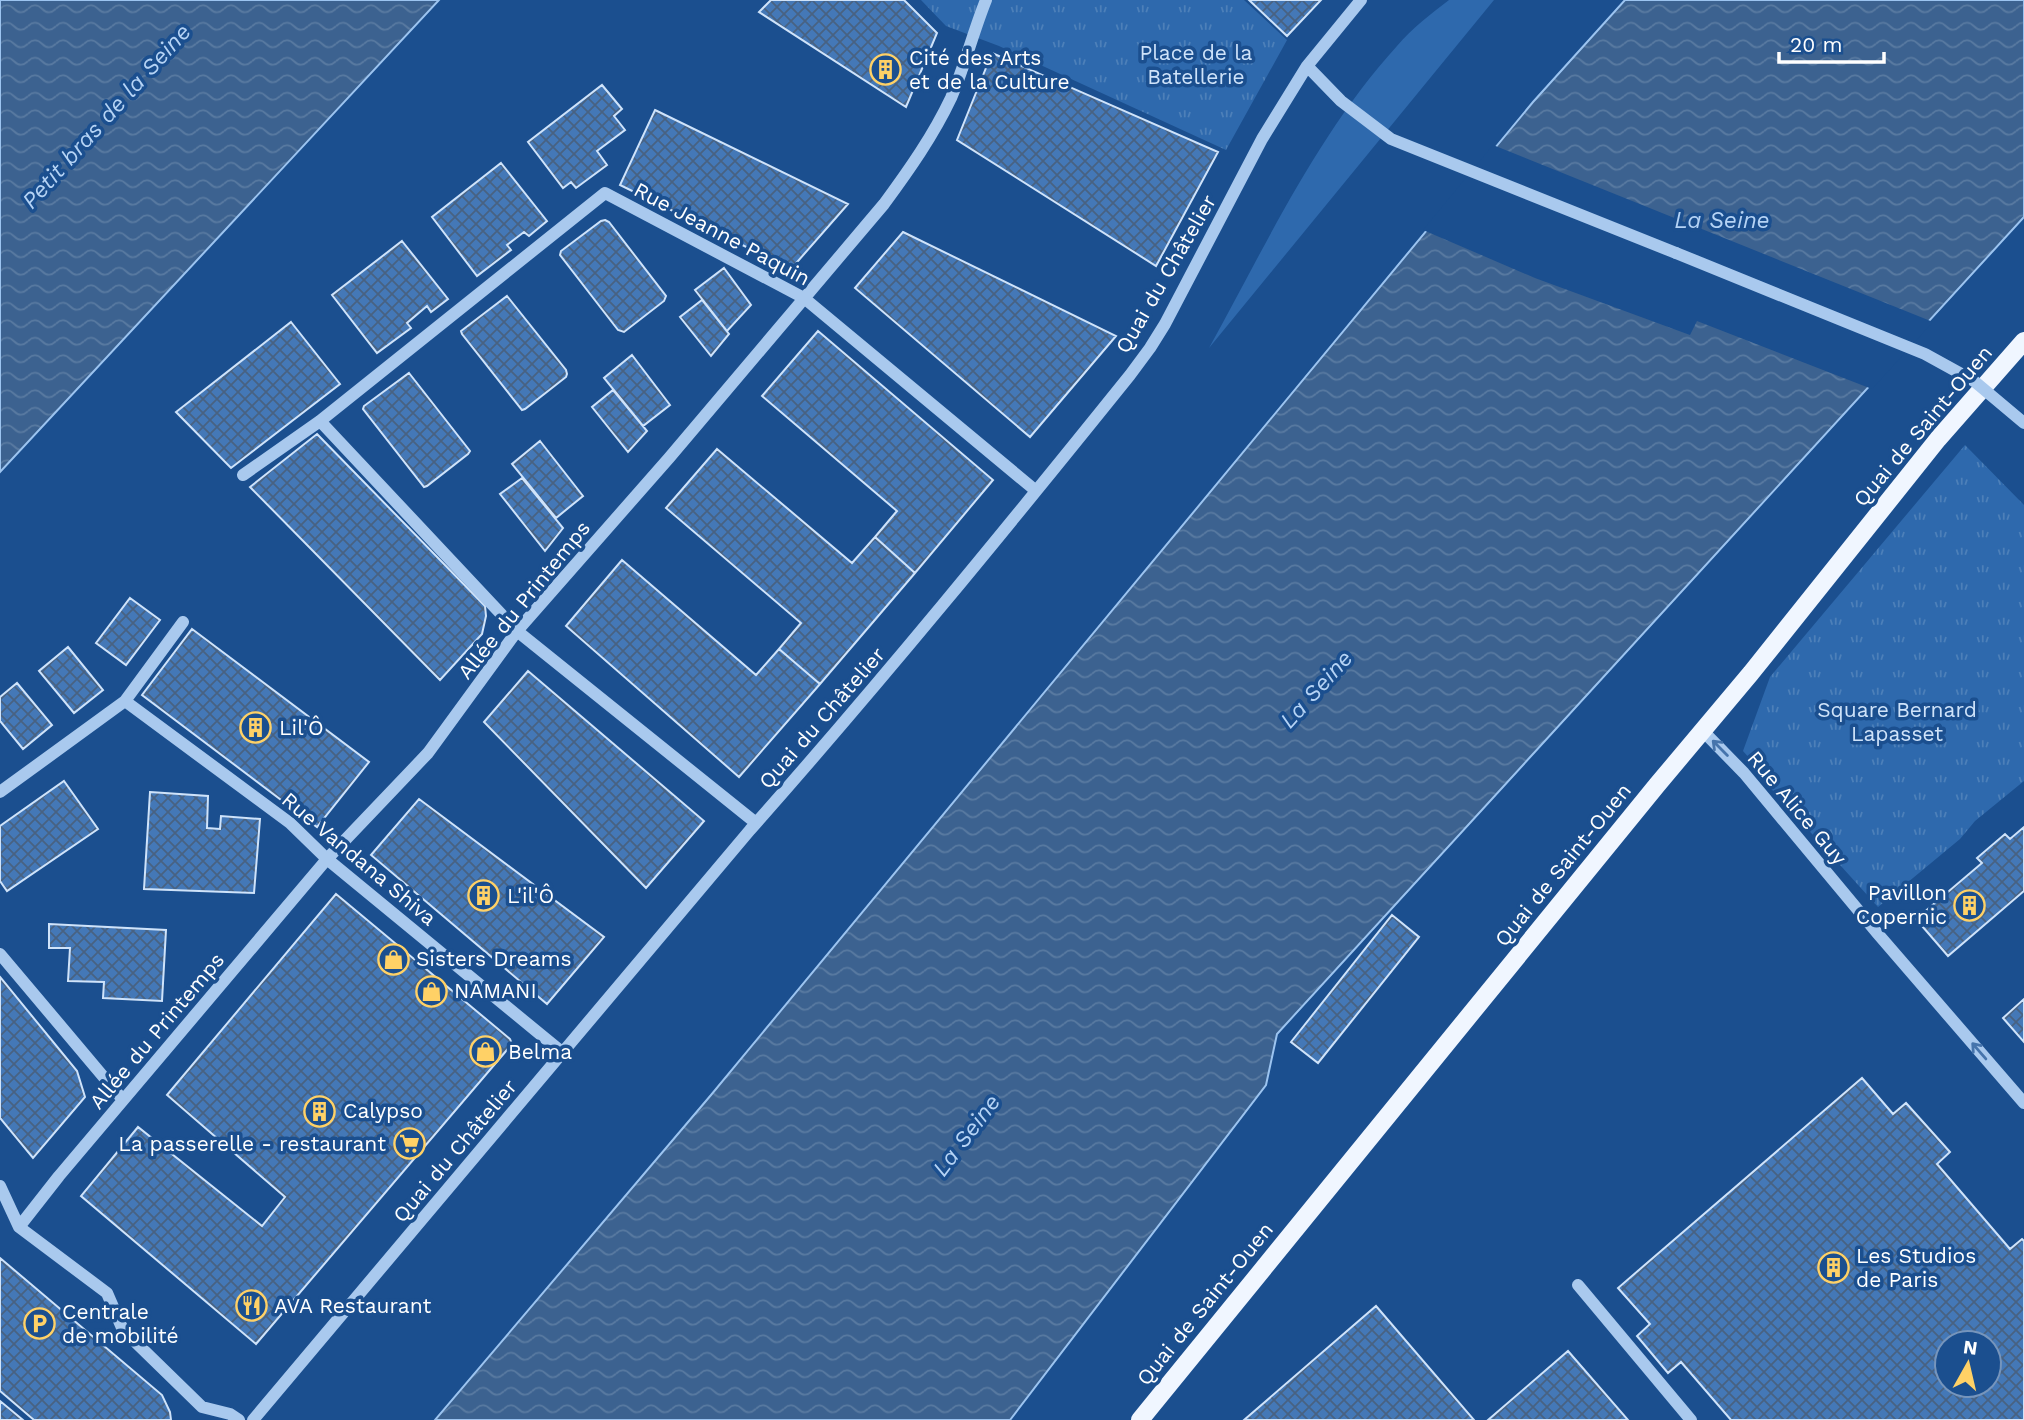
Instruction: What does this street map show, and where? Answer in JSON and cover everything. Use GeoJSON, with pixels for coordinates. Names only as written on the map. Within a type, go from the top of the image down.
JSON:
{"type":"FeatureCollection","features":[{"type":"Feature","properties":{"kind":"main road","name":"Quai de Saint-Ouen"},"geometry":{"type":"LineString","coordinates":[[1140,1420],[1759,663],[1938,439],[2024,341]]}},
{"type":"Feature","properties":{"kind":"street","name":"Allée du Printemps"},"geometry":{"type":"LineString","coordinates":[[19,1227],[327,859],[428,753],[517,631],[669,458],[884,204],[936,129],[952,95],[986,0]]}},
{"type":"Feature","properties":{"kind":"street","name":"Quai du Châtelier"},"geometry":{"type":"LineString","coordinates":[[253,1420],[924,627],[1150,348],[1262,139],[1307,66],[1361,0]]}},
{"type":"Feature","properties":{"kind":"street"},"geometry":{"type":"LineString","coordinates":[[1307,66],[1341,101],[1391,139],[1925,354],[1974,381],[2024,423]]}},
{"type":"Feature","properties":{"kind":"street","name":"Rue Jeanne Paquin"},"geometry":{"type":"LineString","coordinates":[[243,475],[320,421],[605,193],[804,298],[1035,490]]}},
{"type":"Feature","properties":{"kind":"street"},"geometry":{"type":"LineString","coordinates":[[320,421],[517,631],[757,823]]}},
{"type":"Feature","properties":{"kind":"street"},"geometry":{"type":"LineString","coordinates":[[0,792],[125,701],[183,622]]}},
{"type":"Feature","properties":{"kind":"street","name":"Rue Vandana Shiva"},"geometry":{"type":"LineString","coordinates":[[125,701],[290,822],[327,859],[563,1053]]}},
{"type":"Feature","properties":{"kind":"street","name":"Rue Alice Guy"},"geometry":{"type":"LineString","coordinates":[[1702,730],[1744,773],[2024,1103]]}},
{"type":"Feature","properties":{"kind":"street"},"geometry":{"type":"LineString","coordinates":[[0,954],[123,1100]]}},
{"type":"Feature","properties":{"kind":"street"},"geometry":{"type":"LineString","coordinates":[[0,1186],[19,1227],[107,1293],[123,1330],[202,1407],[230,1414],[239,1420]]}},
{"type":"Feature","properties":{"kind":"street"},"geometry":{"type":"LineString","coordinates":[[1578,1285],[1691,1420]]}},
{"type":"Feature","properties":{"kind":"green space","name":"Place de la Batellerie"},"geometry":{"type":"Polygon","coordinates":[[[921,0],[1244,0],[1287,40],[1226,150],[999,46],[946,26],[921,0]]]}},
{"type":"Feature","properties":{"kind":"green space"},"geometry":{"type":"Polygon","coordinates":[[[1449,0],[1494,0],[1209,348],[1294,191],[1342,116],[1403,39],[1449,0]]]}},
{"type":"Feature","properties":{"kind":"green space","name":"Square Bernard Lapasset"},"geometry":{"type":"Polygon","coordinates":[[[1965,445],[2024,505],[2024,781],[1878,907],[1756,772],[1759,769],[1743,751],[1770,677],[1965,445]]]}},
{"type":"Feature","properties":{"kind":"water","name":"Petit bras de la Seine"},"geometry":{"type":"Polygon","coordinates":[[[0,0],[439,0],[0,472],[0,0]]]}},
{"type":"Feature","properties":{"kind":"water","name":"La Seine"},"geometry":{"type":"Polygon","coordinates":[[[1625,0],[2024,0],[2024,217],[1277,1034],[1266,1085],[1010,1420],[435,1420],[711,1095],[1533,102],[1625,0]]]}},
{"type":"Feature","properties":{"kind":"pier"},"geometry":{"type":"Polygon","coordinates":[[[1493,145],[1933,322],[1872,389],[1697,321],[1690,335],[1535,278],[1423,230],[1493,145]]]}},
{"type":"Feature","properties":{"kind":"building","name":"Cité des Arts et de la Culture"},"geometry":{"type":"Polygon","coordinates":[[[771,0],[904,0],[937,33],[906,107],[759,12],[771,0]]]}},
{"type":"Feature","properties":{"kind":"building"},"geometry":{"type":"Polygon","coordinates":[[[1249,0],[1321,0],[1287,36],[1249,0]]]}},
{"type":"Feature","properties":{"kind":"building"},"geometry":{"type":"Polygon","coordinates":[[[992,53],[1218,152],[1156,266],[957,140],[992,53]]]}},
{"type":"Feature","properties":{"kind":"building"},"geometry":{"type":"Polygon","coordinates":[[[602,85],[622,109],[614,116],[625,130],[597,151],[607,165],[576,188],[571,182],[563,188],[528,142],[602,85]]]}},
{"type":"Feature","properties":{"kind":"building"},"geometry":{"type":"Polygon","coordinates":[[[655,110],[848,204],[791,269],[620,185],[655,110]]]}},
{"type":"Feature","properties":{"kind":"building"},"geometry":{"type":"Polygon","coordinates":[[[501,163],[547,221],[529,236],[524,232],[507,245],[511,250],[477,276],[432,217],[501,163]]]}},
{"type":"Feature","properties":{"kind":"building"},"geometry":{"type":"Polygon","coordinates":[[[605,220],[666,296],[664,301],[624,332],[618,330],[560,255],[561,251],[605,220]]]}},
{"type":"Feature","properties":{"kind":"building"},"geometry":{"type":"Polygon","coordinates":[[[903,232],[1116,336],[1030,437],[855,288],[903,232]]]}},
{"type":"Feature","properties":{"kind":"building"},"geometry":{"type":"Polygon","coordinates":[[[402,241],[448,299],[431,312],[427,306],[407,323],[411,328],[377,353],[332,295],[402,241]]]}},
{"type":"Feature","properties":{"kind":"building"},"geometry":{"type":"Polygon","coordinates":[[[724,268],[751,305],[727,331],[695,290],[724,268]]]}},
{"type":"Feature","properties":{"kind":"building"},"geometry":{"type":"Polygon","coordinates":[[[507,296],[567,374],[522,410],[461,331],[507,296]]]}},
{"type":"Feature","properties":{"kind":"building"},"geometry":{"type":"Polygon","coordinates":[[[702,300],[729,334],[711,356],[680,317],[702,300]]]}},
{"type":"Feature","properties":{"kind":"building"},"geometry":{"type":"Polygon","coordinates":[[[291,322],[340,384],[231,468],[176,412],[291,322]]]}},
{"type":"Feature","properties":{"kind":"building"},"geometry":{"type":"Polygon","coordinates":[[[818,331],[993,480],[915,573],[875,537],[897,511],[762,396],[818,331]]]}},
{"type":"Feature","properties":{"kind":"building"},"geometry":{"type":"Polygon","coordinates":[[[632,355],[670,405],[643,426],[604,378],[632,355]]]}},
{"type":"Feature","properties":{"kind":"building"},"geometry":{"type":"Polygon","coordinates":[[[409,373],[470,451],[424,487],[363,409],[409,373]]]}},
{"type":"Feature","properties":{"kind":"building"},"geometry":{"type":"Polygon","coordinates":[[[613,390],[647,431],[628,452],[592,407],[613,390]]]}},
{"type":"Feature","properties":{"kind":"building"},"geometry":{"type":"Polygon","coordinates":[[[317,434],[485,606],[482,634],[440,680],[250,487],[317,434]]]}},
{"type":"Feature","properties":{"kind":"building"},"geometry":{"type":"Polygon","coordinates":[[[540,441],[583,496],[556,518],[512,464],[540,441]]]}},
{"type":"Feature","properties":{"kind":"building"},"geometry":{"type":"Polygon","coordinates":[[[717,449],[852,563],[875,537],[915,573],[820,684],[779,649],[801,623],[666,508],[717,449]]]}},
{"type":"Feature","properties":{"kind":"building"},"geometry":{"type":"Polygon","coordinates":[[[522,478],[563,528],[545,551],[500,494],[522,478]]]}},
{"type":"Feature","properties":{"kind":"building"},"geometry":{"type":"Polygon","coordinates":[[[622,560],[756,675],[779,649],[820,684],[739,777],[566,626],[622,560]]]}},
{"type":"Feature","properties":{"kind":"building"},"geometry":{"type":"Polygon","coordinates":[[[130,598],[160,620],[126,665],[96,643],[130,598]]]}},
{"type":"Feature","properties":{"kind":"building","name":"Lil'Ô"},"geometry":{"type":"Polygon","coordinates":[[[192,629],[369,762],[317,827],[142,695],[192,629]]]}},
{"type":"Feature","properties":{"kind":"building"},"geometry":{"type":"Polygon","coordinates":[[[68,647],[103,690],[74,713],[39,671],[68,647]]]}},
{"type":"Feature","properties":{"kind":"building"},"geometry":{"type":"Polygon","coordinates":[[[528,671],[704,821],[646,888],[484,722],[528,671]]]}},
{"type":"Feature","properties":{"kind":"building"},"geometry":{"type":"Polygon","coordinates":[[[17,683],[52,725],[23,749],[0,721],[0,697],[17,683]]]}},
{"type":"Feature","properties":{"kind":"building"},"geometry":{"type":"Polygon","coordinates":[[[64,781],[98,829],[7,891],[0,881],[0,826],[64,781]]]}},
{"type":"Feature","properties":{"kind":"building"},"geometry":{"type":"Polygon","coordinates":[[[150,792],[208,796],[207,828],[220,829],[221,816],[260,819],[254,893],[144,889],[150,792]]]}},
{"type":"Feature","properties":{"kind":"building","name":"L'il'Ô"},"geometry":{"type":"Polygon","coordinates":[[[419,799],[604,937],[547,1004],[371,855],[419,799]]]}},
{"type":"Feature","properties":{"kind":"building","name":"Pavillon Copernic"},"geometry":{"type":"Polygon","coordinates":[[[2024,827],[2024,891],[1948,956],[1916,919],[1982,863],[1977,858],[2005,834],[2010,839],[2024,827]]]}},
{"type":"Feature","properties":{"kind":"building","name":"Calypso"},"geometry":{"type":"Polygon","coordinates":[[[336,894],[510,1039],[512,1044],[256,1344],[81,1196],[138,1127],[262,1226],[285,1197],[167,1095],[336,894]]]}},
{"type":"Feature","properties":{"kind":"building"},"geometry":{"type":"Polygon","coordinates":[[[1392,915],[1419,937],[1318,1063],[1291,1042],[1392,915]]]}},
{"type":"Feature","properties":{"kind":"building"},"geometry":{"type":"Polygon","coordinates":[[[49,924],[166,930],[162,1001],[103,998],[104,982],[68,981],[70,948],[49,948],[49,924]]]}},
{"type":"Feature","properties":{"kind":"building"},"geometry":{"type":"Polygon","coordinates":[[[0,977],[77,1071],[85,1097],[33,1158],[0,1118],[0,977]]]}},
{"type":"Feature","properties":{"kind":"building"},"geometry":{"type":"Polygon","coordinates":[[[2024,999],[2024,1042],[2003,1018],[2024,999]]]}},
{"type":"Feature","properties":{"kind":"building","name":"Les Studios de Paris"},"geometry":{"type":"Polygon","coordinates":[[[1862,1078],[1893,1114],[1906,1103],[1950,1152],[1937,1164],[2010,1249],[2022,1239],[2024,1241],[2024,1420],[1731,1420],[1681,1362],[1668,1373],[1637,1336],[1650,1324],[1618,1288],[1862,1078]]]}},
{"type":"Feature","properties":{"kind":"building","name":"Centrale de mobilité"},"geometry":{"type":"Polygon","coordinates":[[[0,1258],[162,1395],[171,1420],[34,1420],[0,1391],[0,1258]]]}},
{"type":"Feature","properties":{"kind":"building"},"geometry":{"type":"Polygon","coordinates":[[[1376,1306],[1474,1420],[1244,1420],[1376,1306]]]}},
{"type":"Feature","properties":{"kind":"building"},"geometry":{"type":"Polygon","coordinates":[[[1568,1351],[1628,1420],[1488,1420],[1568,1351]]]}},
{"type":"Feature","properties":{"kind":"building"},"geometry":{"type":"Polygon","coordinates":[[[0,1401],[23,1420],[0,1420],[0,1401]]]}},
{"type":"Feature","properties":{"kind":"place","name":"Cité des Arts et de la Culture"},"geometry":{"type":"Point","coordinates":[886,70]}},
{"type":"Feature","properties":{"kind":"place","name":"Lil'Ô"},"geometry":{"type":"Point","coordinates":[256,728]}},
{"type":"Feature","properties":{"kind":"place","name":"L'il'Ô"},"geometry":{"type":"Point","coordinates":[484,896]}},
{"type":"Feature","properties":{"kind":"place","name":"Pavillon Copernic"},"geometry":{"type":"Point","coordinates":[1970,905]}},
{"type":"Feature","properties":{"kind":"place","name":"Sisters Dreams"},"geometry":{"type":"Point","coordinates":[393,959]}},
{"type":"Feature","properties":{"kind":"place","name":"NAMANI"},"geometry":{"type":"Point","coordinates":[431,991]}},
{"type":"Feature","properties":{"kind":"place","name":"Belma"},"geometry":{"type":"Point","coordinates":[485,1052]}},
{"type":"Feature","properties":{"kind":"place","name":"Calypso"},"geometry":{"type":"Point","coordinates":[320,1111]}},
{"type":"Feature","properties":{"kind":"place","name":"La passerelle - restaurant"},"geometry":{"type":"Point","coordinates":[409,1144]}},
{"type":"Feature","properties":{"kind":"place","name":"Les Studios de Paris"},"geometry":{"type":"Point","coordinates":[1833,1268]}},
{"type":"Feature","properties":{"kind":"place","name":"AVA Restaurant"},"geometry":{"type":"Point","coordinates":[251,1306]}},
{"type":"Feature","properties":{"kind":"place","name":"Centrale de mobilité"},"geometry":{"type":"Point","coordinates":[39,1324]}}]}
